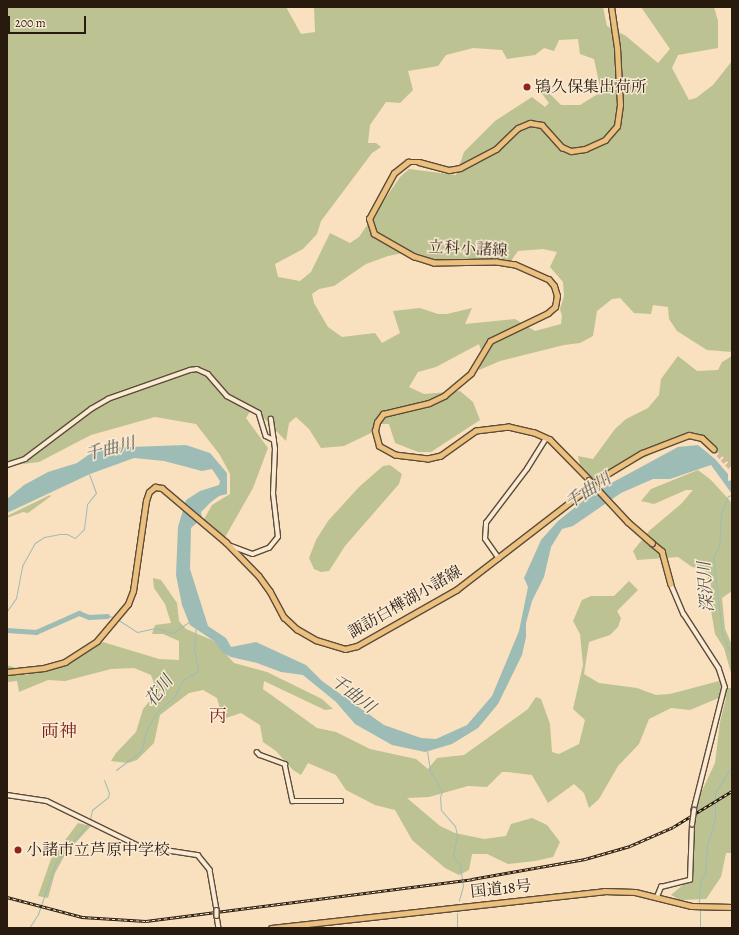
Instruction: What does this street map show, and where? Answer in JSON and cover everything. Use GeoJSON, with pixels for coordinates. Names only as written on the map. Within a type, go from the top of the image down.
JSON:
{"type":"FeatureCollection","features":[{"type":"Feature","properties":{"kind":"highway","name":"国道18号"},"geometry":{"type":"LineString","coordinates":[[271,928],[604,891],[625,891],[657,897],[691,906],[720,908],[732,906]]}},
{"type":"Feature","properties":{"kind":"main road","name":"立科小諸線"},"geometry":{"type":"LineString","coordinates":[[611,7],[620,82],[619,118],[617,126],[605,140],[585,149],[571,151],[562,147],[542,125],[530,122],[518,128],[496,149],[460,168],[450,170],[419,162],[408,162],[394,173],[369,219],[374,234],[414,258],[434,263],[497,262],[515,265],[549,280],[554,286],[557,296],[555,307],[548,313],[490,341],[471,373],[444,396],[428,403],[383,414],[377,422],[374,431],[379,446],[395,455],[422,460],[441,456],[471,434],[490,428],[524,430],[546,438],[558,446],[628,522],[662,551],[671,584]]}},
{"type":"Feature","properties":{"kind":"main road","name":"諏訪白樺湖小諸線"},"geometry":{"type":"LineString","coordinates":[[7,672],[44,668],[65,662],[97,641],[106,631],[131,598],[149,492],[158,487],[175,498],[226,542],[259,576],[284,617],[297,629],[316,640],[345,649],[357,646],[448,595],[499,559],[604,476],[642,452],[689,435],[702,438],[714,449]]}},
{"type":"Feature","properties":{"kind":"street"},"geometry":{"type":"LineString","coordinates":[[7,465],[25,459],[91,409],[108,399],[167,377],[197,369],[212,376],[227,396],[259,413],[266,436],[274,440]]}},
{"type":"Feature","properties":{"kind":"street"},"geometry":{"type":"LineString","coordinates":[[226,542],[253,554],[269,548],[278,537],[273,494],[274,440],[270,420]]}},
{"type":"Feature","properties":{"kind":"street"},"geometry":{"type":"LineString","coordinates":[[499,559],[485,539],[486,523],[527,469],[546,438]]}},
{"type":"Feature","properties":{"kind":"street"},"geometry":{"type":"LineString","coordinates":[[657,897],[661,887],[690,880],[694,810],[725,687],[719,668],[688,620],[671,584]]}},
{"type":"Feature","properties":{"kind":"street"},"geometry":{"type":"LineString","coordinates":[[257,752],[260,756],[285,764],[293,801],[341,800]]}},
{"type":"Feature","properties":{"kind":"street"},"geometry":{"type":"LineString","coordinates":[[7,794],[47,801],[139,846],[188,851],[198,855],[210,870],[219,928]]}},
{"type":"Feature","properties":{"kind":"green space"},"geometry":{"type":"Polygon","coordinates":[[[7,7],[286,7],[301,34],[315,32],[314,7],[603,7],[607,26],[626,36],[658,63],[670,49],[641,7],[714,7],[718,21],[718,48],[678,55],[672,68],[689,100],[696,98],[713,85],[732,61],[732,352],[707,350],[677,331],[669,319],[668,307],[653,305],[651,314],[634,313],[620,298],[612,299],[597,311],[593,336],[580,343],[564,345],[500,361],[479,370],[482,353],[479,344],[436,367],[418,372],[409,387],[424,394],[460,391],[473,402],[480,420],[431,452],[418,452],[395,443],[389,424],[378,424],[375,431],[344,446],[321,448],[309,429],[296,417],[289,423],[286,441],[253,407],[246,418],[268,448],[253,488],[224,539],[203,521],[212,505],[230,494],[230,474],[220,455],[196,424],[155,417],[91,435],[39,462],[7,466],[7,7]],[[578,39],[559,40],[554,51],[544,48],[535,55],[507,59],[502,50],[473,48],[446,55],[438,66],[408,71],[413,90],[400,103],[386,102],[370,125],[368,143],[376,143],[381,147],[372,153],[321,221],[317,234],[303,249],[275,264],[278,277],[300,281],[311,272],[330,233],[350,243],[359,237],[400,177],[409,169],[456,175],[464,152],[495,121],[532,97],[545,107],[549,103],[540,91],[545,89],[561,105],[580,105],[601,92],[594,59],[580,54],[578,39]],[[543,249],[518,251],[511,261],[443,262],[428,260],[408,252],[388,256],[366,264],[334,286],[319,289],[312,294],[314,303],[328,327],[342,337],[375,333],[382,343],[400,333],[393,311],[420,308],[438,314],[447,314],[472,308],[465,324],[515,319],[535,331],[561,324],[562,316],[560,309],[564,296],[563,282],[550,267],[557,252],[543,249]]]}},
{"type":"Feature","properties":{"kind":"green space"},"geometry":{"type":"Polygon","coordinates":[[[678,356],[697,371],[718,370],[722,362],[732,356],[732,466],[719,453],[712,454],[713,449],[694,434],[593,482],[581,469],[578,456],[593,459],[615,429],[626,419],[648,408],[659,395],[661,379],[678,356]]]}},
{"type":"Feature","properties":{"kind":"green space"},"geometry":{"type":"Polygon","coordinates":[[[390,465],[402,474],[399,484],[345,546],[329,571],[321,572],[314,569],[309,558],[316,540],[328,521],[359,487],[383,466],[390,465]]]}},
{"type":"Feature","properties":{"kind":"green space"},"geometry":{"type":"Polygon","coordinates":[[[698,470],[711,480],[732,503],[732,591],[722,598],[725,629],[732,645],[732,853],[726,853],[721,877],[706,899],[680,900],[671,895],[692,877],[694,824],[700,795],[715,763],[720,722],[726,698],[721,697],[690,710],[671,708],[649,719],[639,744],[618,766],[599,799],[589,808],[584,793],[574,784],[548,803],[532,775],[507,772],[502,772],[487,787],[468,786],[429,797],[407,798],[440,826],[455,833],[484,839],[506,836],[511,824],[532,818],[547,825],[560,842],[553,857],[535,861],[508,864],[487,854],[472,854],[469,870],[459,875],[445,868],[412,840],[395,810],[375,805],[346,790],[336,775],[308,763],[301,775],[293,770],[276,751],[263,742],[260,725],[241,713],[223,719],[217,698],[203,690],[189,693],[160,715],[154,743],[137,760],[128,763],[111,761],[116,753],[136,732],[143,709],[157,692],[151,675],[134,668],[111,669],[65,681],[48,680],[19,692],[17,681],[7,682],[7,665],[16,668],[25,675],[64,665],[103,642],[159,659],[179,660],[179,641],[163,634],[152,634],[155,625],[171,623],[165,604],[154,588],[153,578],[161,580],[177,603],[179,621],[186,629],[214,641],[234,663],[267,672],[322,699],[333,709],[325,710],[264,681],[263,689],[317,728],[336,732],[370,749],[416,759],[428,769],[437,758],[464,755],[528,709],[536,697],[541,699],[550,724],[552,752],[559,754],[579,744],[585,720],[573,709],[583,665],[580,634],[573,621],[582,600],[591,596],[614,596],[629,581],[638,590],[617,611],[621,618],[618,627],[610,635],[589,642],[584,674],[599,683],[637,688],[656,695],[670,694],[719,681],[722,688],[731,688],[731,673],[724,648],[715,634],[710,604],[711,585],[704,569],[692,567],[678,557],[637,560],[633,551],[649,531],[681,504],[693,490],[686,490],[654,504],[641,501],[651,489],[698,470]]]}},
{"type":"Feature","properties":{"kind":"green space"},"geometry":{"type":"Polygon","coordinates":[[[50,495],[51,496],[28,513],[23,512],[7,518],[7,516],[50,495]]]}},
{"type":"Feature","properties":{"kind":"green space"},"geometry":{"type":"Polygon","coordinates":[[[78,823],[91,826],[66,853],[55,873],[48,898],[38,896],[51,859],[78,823]]]}},
{"type":"Feature","properties":{"kind":"water","name":"千曲川"},"geometry":{"type":"Polygon","coordinates":[[[186,445],[210,453],[227,473],[227,494],[219,496],[211,502],[201,512],[202,518],[191,528],[190,569],[208,626],[226,638],[231,647],[256,642],[306,665],[322,681],[384,725],[421,738],[436,739],[467,725],[492,696],[519,631],[528,587],[524,578],[541,540],[558,521],[593,493],[678,447],[698,445],[715,459],[728,474],[728,481],[732,480],[732,494],[711,465],[670,479],[653,479],[621,493],[573,526],[562,529],[551,547],[544,577],[532,601],[526,623],[526,637],[522,655],[498,704],[478,728],[452,744],[425,752],[392,745],[355,724],[336,702],[303,675],[281,672],[257,663],[231,657],[223,653],[214,641],[190,625],[182,605],[176,575],[178,527],[186,500],[200,491],[219,485],[220,481],[212,469],[202,471],[164,461],[134,458],[90,474],[7,513],[7,499],[24,485],[48,472],[77,463],[94,451],[102,448],[186,445]]]}},
{"type":"Feature","properties":{"kind":"waterway"},"geometry":{"type":"LineString","coordinates":[[7,611],[16,598],[22,566],[35,543],[44,537],[59,534],[67,534],[75,538],[84,529],[87,504],[96,493],[89,474]]}},
{"type":"Feature","properties":{"kind":"waterway","name":"深沢川"},"geometry":{"type":"LineString","coordinates":[[732,495],[728,496],[721,513],[719,546],[713,557],[722,633],[732,657]]}},
{"type":"Feature","properties":{"kind":"waterway"},"geometry":{"type":"LineString","coordinates":[[7,630],[36,632],[79,613],[89,617],[107,616]]}},
{"type":"Feature","properties":{"kind":"waterway"},"geometry":{"type":"LineString","coordinates":[[107,616],[114,617]]}},
{"type":"Feature","properties":{"kind":"waterway"},"geometry":{"type":"LineString","coordinates":[[117,619],[137,632],[156,628],[173,633],[189,622]]}},
{"type":"Feature","properties":{"kind":"waterway","name":"花川"},"geometry":{"type":"LineString","coordinates":[[116,770],[141,751],[147,729],[156,713],[174,697],[183,680],[198,671],[194,648],[196,627]]}},
{"type":"Feature","properties":{"kind":"waterway","name":"深沢川"},"geometry":{"type":"LineString","coordinates":[[732,742],[732,756]]}},
{"type":"Feature","properties":{"kind":"waterway"},"geometry":{"type":"LineString","coordinates":[[427,751],[430,771],[442,791],[440,797],[441,810],[455,826],[457,835],[453,856],[460,865],[463,886],[459,900]]}},
{"type":"Feature","properties":{"kind":"waterway","name":"深沢川"},"geometry":{"type":"LineString","coordinates":[[699,903],[700,882],[705,873],[707,845],[715,819],[715,793],[732,766]]}},
{"type":"Feature","properties":{"kind":"waterway","name":"花川"},"geometry":{"type":"LineString","coordinates":[[90,820],[92,810],[108,797],[109,793],[104,780]]}},
{"type":"Feature","properties":{"kind":"waterway","name":"花川"},"geometry":{"type":"LineString","coordinates":[[29,928],[38,914],[56,862],[89,823]]}},
{"type":"Feature","properties":{"kind":"waterway","name":"深沢川"},"geometry":{"type":"LineString","coordinates":[[700,909],[700,928]]}},
{"type":"Feature","properties":{"kind":"waterway"},"geometry":{"type":"LineString","coordinates":[[457,913],[457,928]]}},
{"type":"Feature","properties":{"kind":"tunnel"},"geometry":{"type":"LineString","coordinates":[[714,449],[732,468]]}},
{"type":"Feature","properties":{"kind":"railway"},"geometry":{"type":"LineString","coordinates":[[7,897],[82,917],[146,921],[472,879],[585,859],[630,846],[673,827],[732,791]]}},
{"type":"Feature","properties":{"kind":"place","name":"鴇久保集出荷所"},"geometry":{"type":"Point","coordinates":[527,87]}},
{"type":"Feature","properties":{"kind":"place","name":"小諸市立芦原中学校"},"geometry":{"type":"Point","coordinates":[18,850]}},
{"type":"Feature","properties":{"kind":"district","name":"丙"},"geometry":{"type":"Point","coordinates":[218,716]}},
{"type":"Feature","properties":{"kind":"district","name":"両神"},"geometry":{"type":"Point","coordinates":[59,731]}}]}
